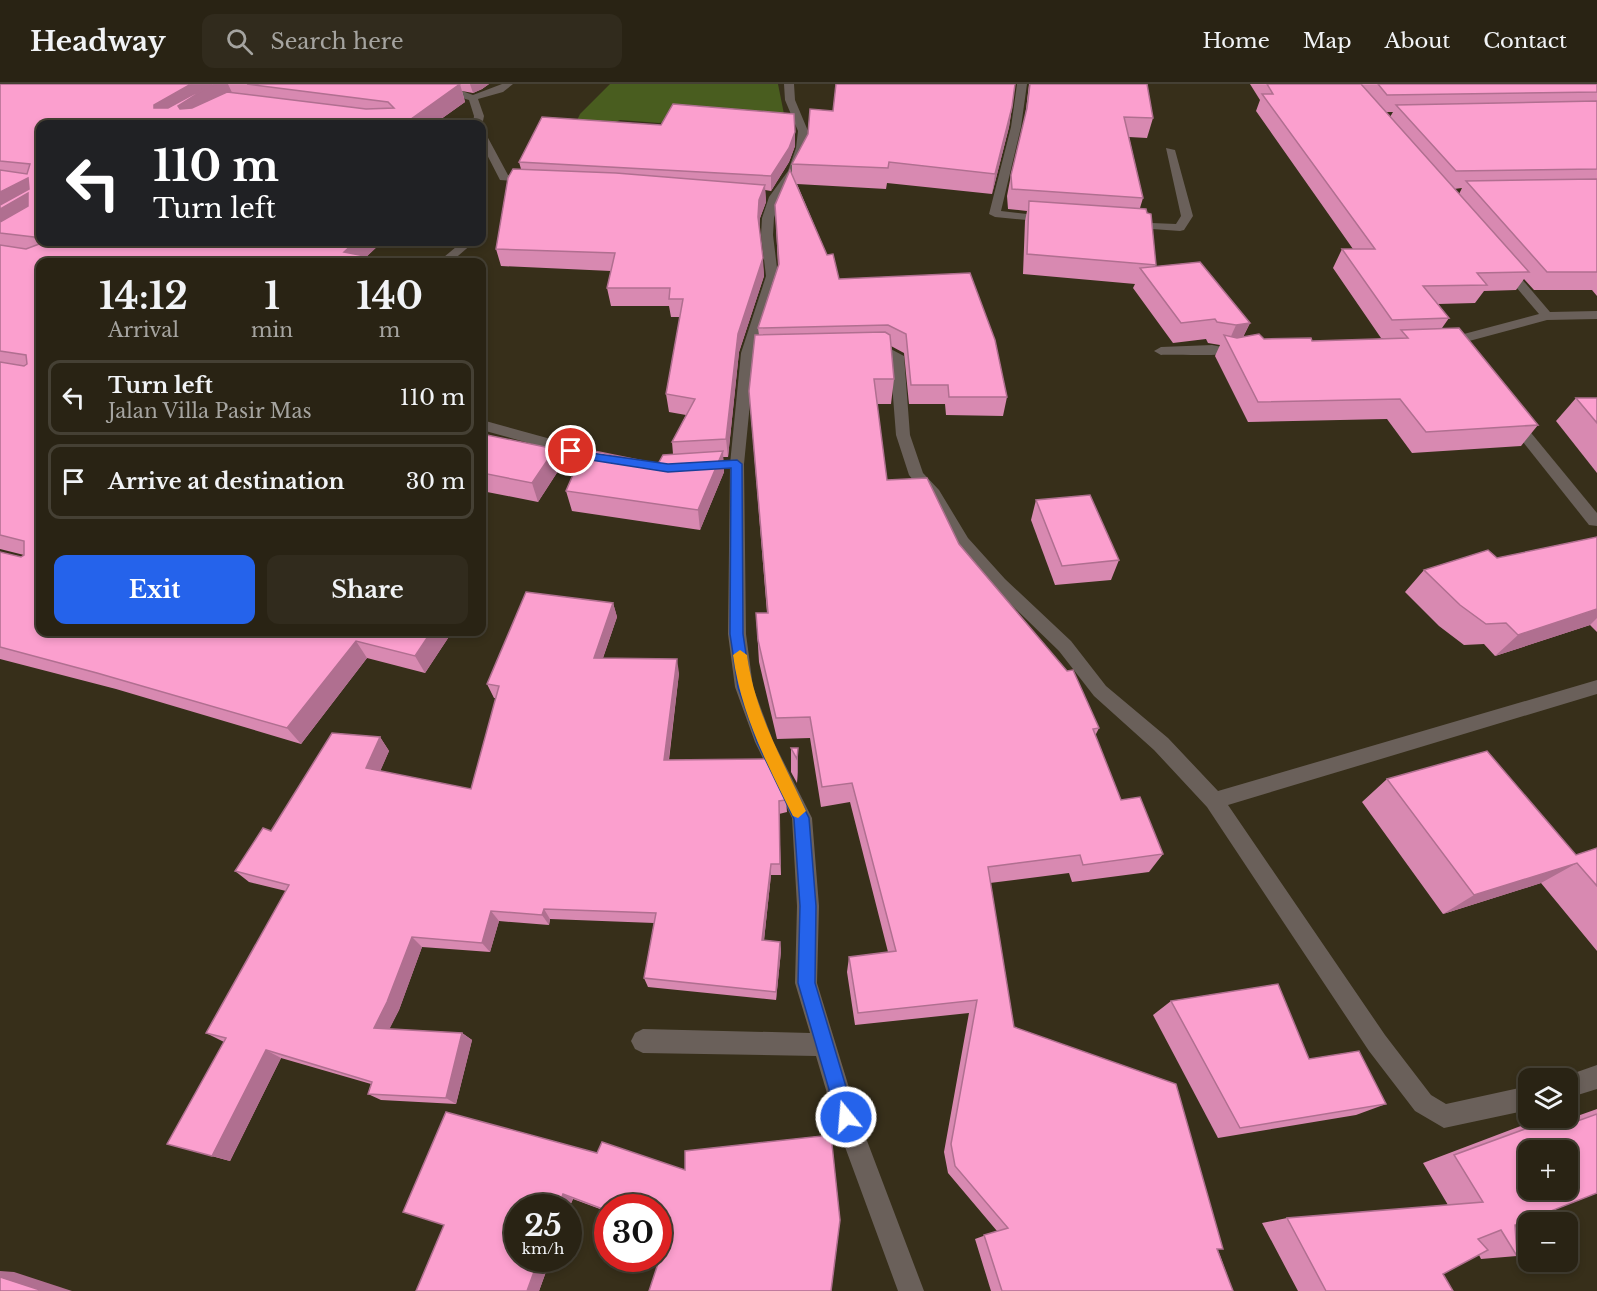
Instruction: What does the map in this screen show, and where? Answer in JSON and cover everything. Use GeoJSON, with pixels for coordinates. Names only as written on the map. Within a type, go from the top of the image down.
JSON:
{"type":"FeatureCollection","features":[{"type":"Feature","properties":{"kind":"street"},"geometry":{"type":"LineString","coordinates":[[428,90],[454,91],[473,98],[501,90],[508,84]]}},
{"type":"Feature","properties":{"kind":"street"},"geometry":{"type":"LineString","coordinates":[[789,84],[790,100],[803,131],[801,148],[793,171],[770,197],[767,235],[772,276],[748,353],[731,464],[737,634],[744,687],[764,742],[802,818],[808,906],[806,983],[846,1117],[911,1291]]}},
{"type":"Feature","properties":{"kind":"street"},"geometry":{"type":"LineString","coordinates":[[1022,84],[1016,127],[995,214],[1058,220]]}},
{"type":"Feature","properties":{"kind":"street"},"geometry":{"type":"LineString","coordinates":[[473,98],[478,120]]}},
{"type":"Feature","properties":{"kind":"street"},"geometry":{"type":"LineString","coordinates":[[486,144],[504,178],[549,182]]}},
{"type":"Feature","properties":{"kind":"street"},"geometry":{"type":"LineString","coordinates":[[1113,224],[1180,228],[1187,216],[1170,150]]}},
{"type":"Feature","properties":{"kind":"street"},"geometry":{"type":"LineString","coordinates":[[449,258],[462,246]]}},
{"type":"Feature","properties":{"kind":"street"},"geometry":{"type":"LineString","coordinates":[[1495,255],[1547,316]]}},
{"type":"Feature","properties":{"kind":"street"},"geometry":{"type":"LineString","coordinates":[[1465,360],[1444,342],[1547,316],[1597,315]]}},
{"type":"Feature","properties":{"kind":"street"},"geometry":{"type":"LineString","coordinates":[[1161,351],[1212,349],[1227,352],[1255,349]]}},
{"type":"Feature","properties":{"kind":"street"},"geometry":{"type":"LineString","coordinates":[[851,351],[885,350],[897,356],[903,435],[916,475],[934,494],[962,542],[1065,646],[1100,691],[1161,744],[1214,801],[1377,1044],[1423,1103],[1444,1116],[1518,1100]]}},
{"type":"Feature","properties":{"kind":"street"},"geometry":{"type":"LineString","coordinates":[[748,353],[771,352]]}},
{"type":"Feature","properties":{"kind":"street"},"geometry":{"type":"LineString","coordinates":[[1502,407],[1595,521]]}},
{"type":"Feature","properties":{"kind":"street"},"geometry":{"type":"LineString","coordinates":[[486,426],[591,457],[624,462]]}},
{"type":"Feature","properties":{"kind":"street"},"geometry":{"type":"LineString","coordinates":[[1214,801],[1597,687]]}},
{"type":"Feature","properties":{"kind":"street"},"geometry":{"type":"LineString","coordinates":[[643,1041],[824,1045]]}},
{"type":"Feature","properties":{"kind":"street"},"geometry":{"type":"LineString","coordinates":[[1578,1083],[1597,1077]]}},
{"type":"Feature","properties":{"kind":"green space"},"geometry":{"type":"Polygon","coordinates":[[[610,84],[778,84],[786,124],[678,120],[659,123],[620,120],[607,126],[573,129],[580,114],[610,84]]]}},
{"type":"Feature","properties":{"kind":"building"},"geometry":{"type":"Polygon","coordinates":[[[0,84],[191,84],[154,105],[154,108],[168,108],[212,84],[218,84],[208,87],[178,106],[180,109],[192,108],[227,92],[366,109],[394,108],[388,102],[247,84],[460,84],[410,120],[36,120],[36,239],[0,233],[0,222],[28,206],[28,193],[0,209],[0,205],[29,189],[28,178],[0,192],[0,170],[27,174],[30,164],[0,161],[0,84]]]}},
{"type":"Feature","properties":{"kind":"building"},"geometry":{"type":"Polygon","coordinates":[[[836,84],[1015,84],[1012,107],[995,174],[889,162],[888,168],[792,164],[808,134],[810,109],[833,111],[836,84]]]}},
{"type":"Feature","properties":{"kind":"building"},"geometry":{"type":"Polygon","coordinates":[[[1030,84],[1147,84],[1153,118],[1124,117],[1143,198],[1012,189],[1011,175],[1027,108],[1030,84]]]}},
{"type":"Feature","properties":{"kind":"building"},"geometry":{"type":"Polygon","coordinates":[[[1267,84],[1361,84],[1529,272],[1477,273],[1487,285],[1423,286],[1449,318],[1392,320],[1342,249],[1375,249],[1262,94],[1273,94],[1267,84]]]}},
{"type":"Feature","properties":{"kind":"building"},"geometry":{"type":"Polygon","coordinates":[[[1378,84],[1597,84],[1597,92],[1387,95],[1378,84]]]}},
{"type":"Feature","properties":{"kind":"building"},"geometry":{"type":"Polygon","coordinates":[[[1597,101],[1597,169],[1456,171],[1396,105],[1597,101]]]}},
{"type":"Feature","properties":{"kind":"building"},"geometry":{"type":"Polygon","coordinates":[[[673,104],[794,114],[795,132],[789,148],[771,176],[519,162],[542,117],[661,125],[673,104]]]}},
{"type":"Feature","properties":{"kind":"building"},"geometry":{"type":"Polygon","coordinates":[[[513,169],[616,173],[765,185],[759,200],[758,217],[763,258],[738,334],[726,439],[672,442],[695,399],[666,394],[683,299],[669,299],[670,288],[607,288],[615,253],[496,249],[508,178],[513,169]]]}},
{"type":"Feature","properties":{"kind":"building"},"geometry":{"type":"Polygon","coordinates":[[[790,170],[827,255],[833,254],[839,279],[970,273],[995,340],[1007,397],[949,397],[948,385],[911,385],[906,334],[888,325],[758,328],[779,264],[775,205],[790,170]]]}},
{"type":"Feature","properties":{"kind":"building"},"geometry":{"type":"Polygon","coordinates":[[[1597,179],[1597,272],[1547,272],[1466,181],[1597,179]]]}},
{"type":"Feature","properties":{"kind":"building"},"geometry":{"type":"Polygon","coordinates":[[[1029,201],[1146,209],[1147,213],[1151,214],[1156,265],[1027,254],[1029,201]]]}},
{"type":"Feature","properties":{"kind":"building"},"geometry":{"type":"Polygon","coordinates":[[[0,245],[26,249],[36,245],[351,246],[344,252],[375,258],[36,258],[36,636],[428,636],[415,656],[356,641],[287,728],[0,647],[0,552],[21,557],[24,555],[24,541],[0,535],[0,362],[24,366],[27,364],[26,355],[0,351],[0,245]]]}},
{"type":"Feature","properties":{"kind":"building"},"geometry":{"type":"Polygon","coordinates":[[[1200,262],[1250,323],[1236,325],[1217,322],[1215,319],[1181,323],[1140,268],[1200,262]]]}},
{"type":"Feature","properties":{"kind":"building"},"geometry":{"type":"Polygon","coordinates":[[[1459,328],[1538,425],[1426,432],[1400,399],[1258,402],[1224,335],[1237,338],[1259,334],[1264,339],[1311,338],[1312,341],[1408,338],[1401,330],[1459,328]]]}},
{"type":"Feature","properties":{"kind":"building"},"geometry":{"type":"Polygon","coordinates":[[[885,332],[890,335],[894,379],[874,379],[887,480],[927,478],[959,544],[1067,671],[1073,670],[1099,728],[1093,729],[1121,800],[1140,797],[1163,854],[1083,865],[1080,855],[988,867],[1014,1027],[1176,1084],[1223,1249],[1217,1249],[1233,1291],[1002,1291],[984,1235],[1008,1228],[955,1166],[951,1144],[977,1000],[858,1013],[849,957],[896,951],[852,783],[822,787],[810,717],[776,718],[758,640],[756,613],[768,613],[749,391],[755,335],[885,332]]]}},
{"type":"Feature","properties":{"kind":"building"},"geometry":{"type":"Polygon","coordinates":[[[1576,398],[1597,398],[1597,423],[1576,398]]]}},
{"type":"Feature","properties":{"kind":"building"},"geometry":{"type":"Polygon","coordinates":[[[486,435],[555,449],[532,483],[486,474],[486,435]]]}},
{"type":"Feature","properties":{"kind":"building"},"geometry":{"type":"Polygon","coordinates":[[[584,449],[658,464],[663,455],[723,451],[698,510],[566,491],[584,449]]]}},
{"type":"Feature","properties":{"kind":"building"},"geometry":{"type":"Polygon","coordinates":[[[1090,495],[1119,560],[1062,566],[1036,500],[1090,495]]]}},
{"type":"Feature","properties":{"kind":"building"},"geometry":{"type":"Polygon","coordinates":[[[1597,537],[1597,609],[1518,635],[1506,623],[1486,624],[1460,605],[1424,570],[1488,550],[1497,558],[1597,537]]]}},
{"type":"Feature","properties":{"kind":"building"},"geometry":{"type":"Polygon","coordinates":[[[526,592],[613,603],[594,658],[677,659],[664,760],[766,759],[786,800],[779,801],[780,864],[771,864],[762,940],[780,942],[776,992],[644,978],[656,913],[544,909],[542,915],[491,911],[482,943],[412,937],[387,1002],[374,1028],[462,1033],[446,1098],[368,1094],[372,1082],[266,1050],[212,1156],[167,1144],[226,1038],[206,1033],[289,885],[235,871],[263,828],[271,831],[332,733],[380,737],[366,768],[471,789],[499,686],[487,684],[526,592]]]}},
{"type":"Feature","properties":{"kind":"building"},"geometry":{"type":"Polygon","coordinates":[[[791,748],[798,748],[797,759],[791,748]]]}},
{"type":"Feature","properties":{"kind":"building"},"geometry":{"type":"Polygon","coordinates":[[[1487,751],[1576,855],[1597,848],[1597,886],[1577,863],[1474,895],[1387,779],[1487,751]]]}},
{"type":"Feature","properties":{"kind":"building"},"geometry":{"type":"Polygon","coordinates":[[[1278,984],[1309,1059],[1359,1051],[1386,1104],[1240,1128],[1171,1001],[1278,984]]]}},
{"type":"Feature","properties":{"kind":"building"},"geometry":{"type":"Polygon","coordinates":[[[446,1112],[597,1153],[602,1142],[685,1170],[685,1151],[831,1135],[840,1220],[831,1291],[649,1291],[655,1272],[672,1272],[672,1194],[594,1194],[594,1206],[582,1201],[582,1194],[504,1194],[504,1272],[534,1272],[527,1291],[416,1291],[444,1225],[403,1212],[446,1112]]]}},
{"type":"Feature","properties":{"kind":"building"},"geometry":{"type":"Polygon","coordinates":[[[1597,1114],[1597,1193],[1548,1212],[1518,1212],[1518,1224],[1515,1225],[1517,1256],[1501,1230],[1478,1239],[1488,1250],[1443,1274],[1453,1291],[1326,1291],[1287,1218],[1483,1202],[1454,1155],[1528,1128],[1578,1128],[1578,1121],[1597,1114]]]}},
{"type":"Feature","properties":{"kind":"building"},"geometry":{"type":"Polygon","coordinates":[[[0,1277],[40,1290],[40,1291],[0,1291],[0,1277]]]}},
{"type":"Feature","properties":{"kind":"slow traffic"},"geometry":{"type":"LineString","coordinates":[[740,655],[744,687],[764,742],[798,811]]}},
{"type":"Feature","properties":{"kind":"route"},"geometry":{"type":"LineString","coordinates":[[571,451],[591,457],[668,468],[737,464],[737,634],[744,687],[764,742],[802,818],[808,906],[806,983],[846,1117]]}}]}
